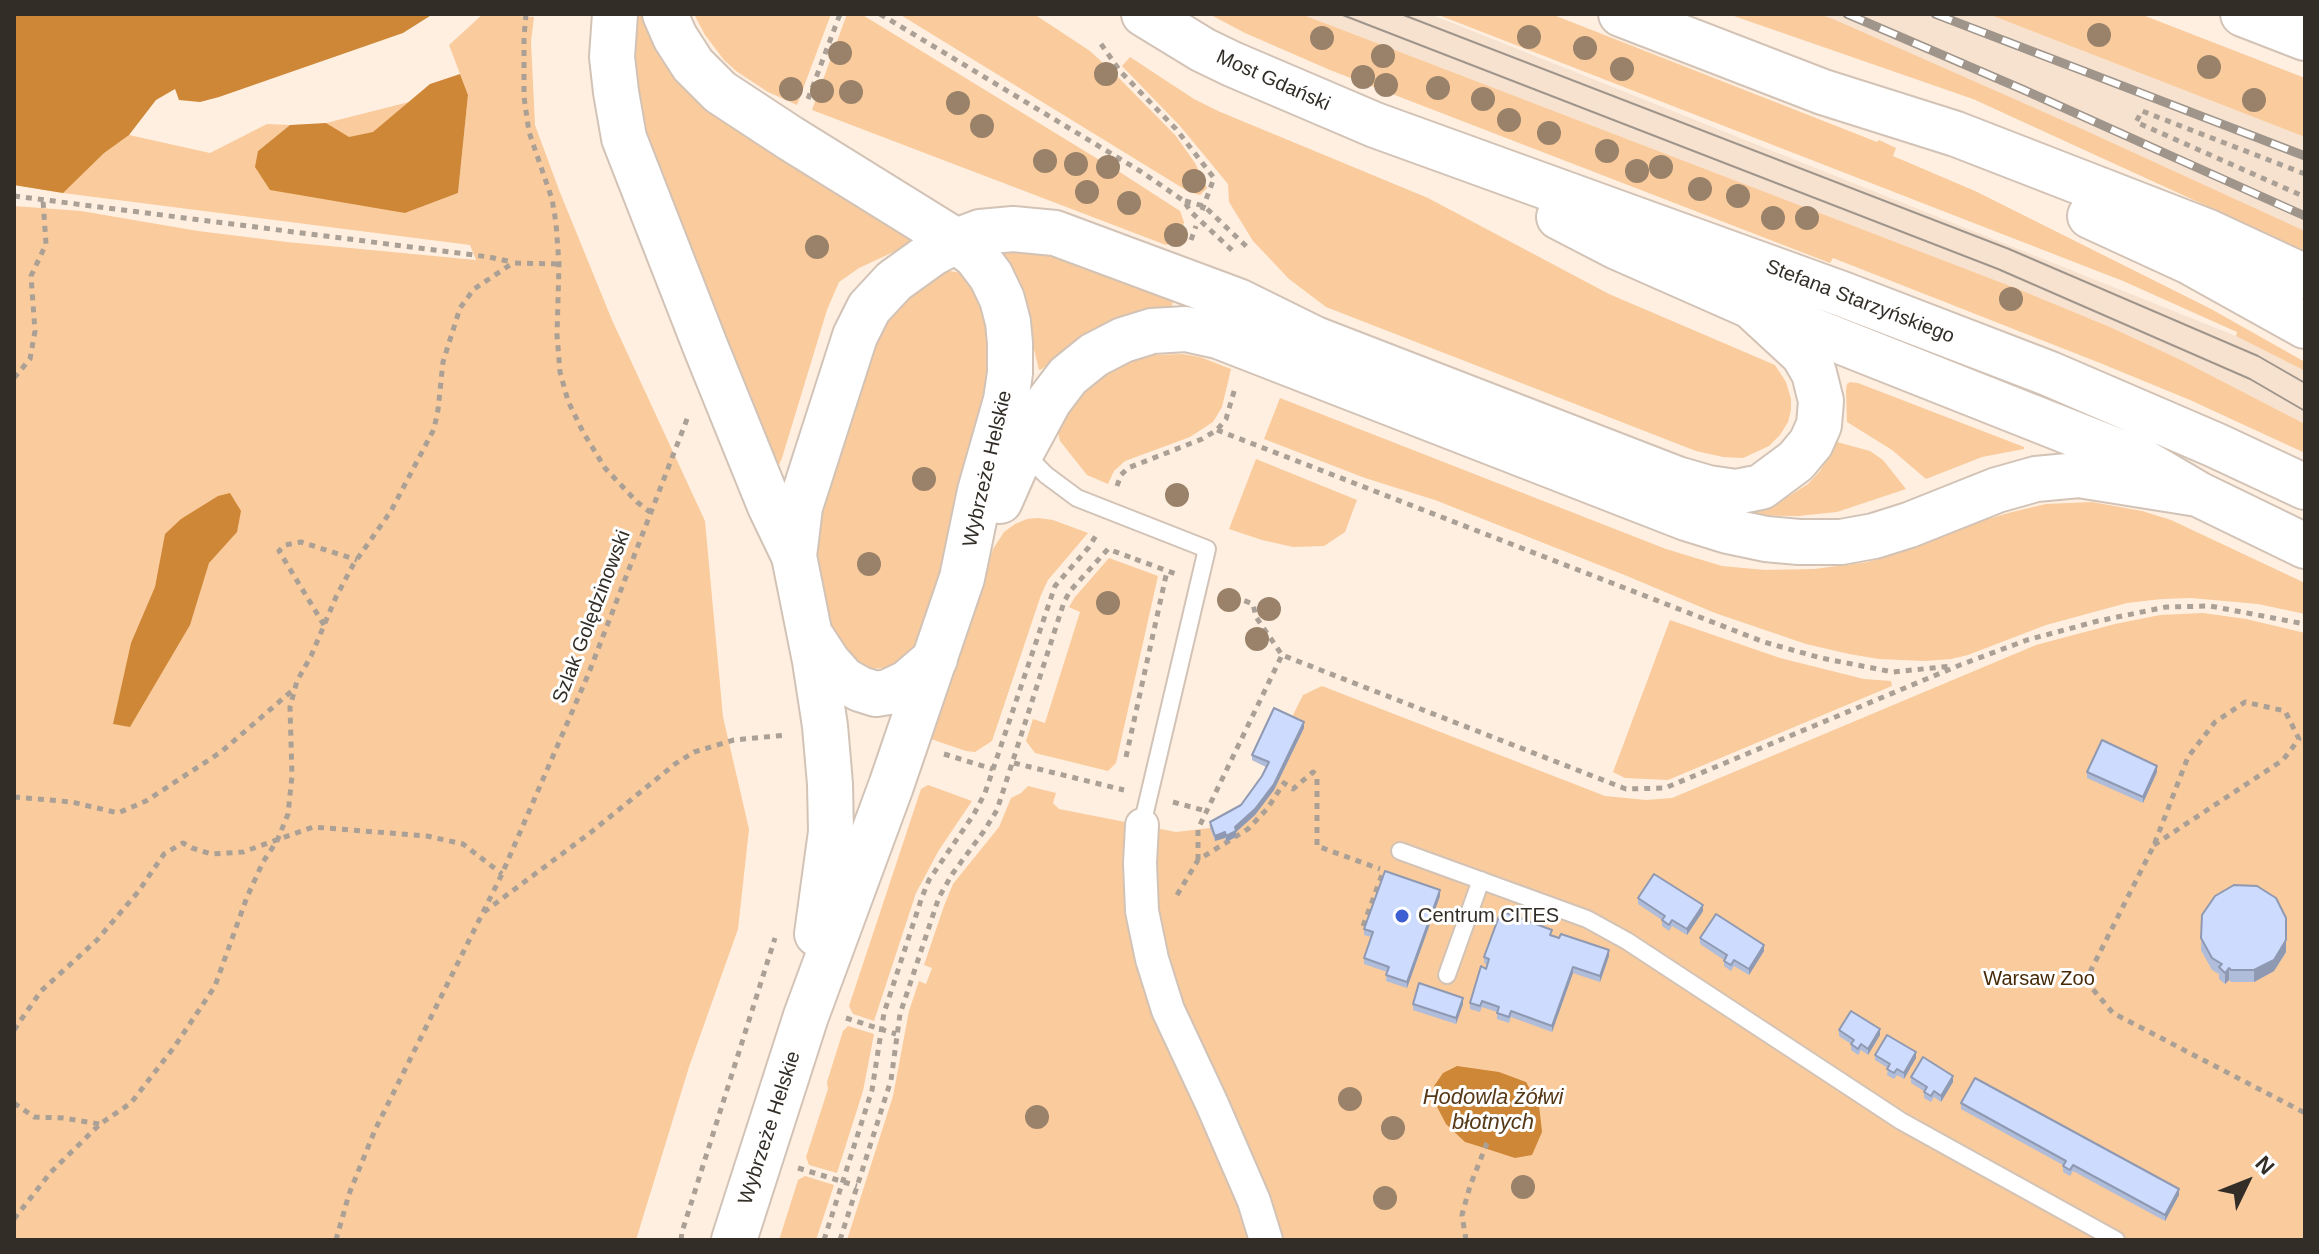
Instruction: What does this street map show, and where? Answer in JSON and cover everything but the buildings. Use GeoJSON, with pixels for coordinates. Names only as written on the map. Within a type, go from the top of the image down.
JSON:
{"type":"FeatureCollection","features":[{"type":"Feature","properties":{"kind":"main road","name":"Wybrzeże Helskie"},"geometry":{"type":"LineString","coordinates":[[615,14],[612,57],[624,138],[770,506],[794,556],[825,726],[830,784],[824,1016]]}},
{"type":"Feature","properties":{"kind":"main road","name":"Wybrzeże Helskie"},"geometry":{"type":"LineString","coordinates":[[665,14],[693,65],[720,92],[976,256],[991,276],[1002,299],[1010,343],[1006,400],[980,491],[962,578],[824,1016],[734,1240]]}},
{"type":"Feature","properties":{"kind":"main road","name":"Most Gdański"},"geometry":{"type":"LineString","coordinates":[[1144,14],[1232,64],[1407,139]]}},
{"type":"Feature","properties":{"kind":"main road"},"geometry":{"type":"LineString","coordinates":[[1621,14],[1823,92],[1956,134],[2206,231],[2305,277]]}},
{"type":"Feature","properties":{"kind":"main road"},"geometry":{"type":"LineString","coordinates":[[2243,14],[2305,38]]}},
{"type":"Feature","properties":{"kind":"main road"},"geometry":{"type":"LineString","coordinates":[[1823,92],[2190,262],[2305,326]]}},
{"type":"Feature","properties":{"kind":"main road"},"geometry":{"type":"LineString","coordinates":[[1407,139],[1615,246],[1751,306],[2140,460],[2198,494],[2305,546]]}},
{"type":"Feature","properties":{"kind":"main road","name":"Stefana Starzyńskiego"},"geometry":{"type":"LineString","coordinates":[[1407,139],[1857,299],[2050,374],[2305,487]]}},
{"type":"Feature","properties":{"kind":"main road"},"geometry":{"type":"LineString","coordinates":[[794,556],[800,507],[855,336],[869,308],[894,281],[933,253],[980,232],[1013,229],[1055,233],[1238,301],[1315,339],[1677,479],[1736,492],[1761,487],[1796,461],[1811,443],[1819,425],[1821,401],[1814,373],[1803,354],[1751,306]]}},
{"type":"Feature","properties":{"kind":"main road"},"geometry":{"type":"LineString","coordinates":[[962,578],[1022,451],[1049,401],[1068,376],[1094,355],[1123,340],[1152,331],[1186,329],[1229,340],[1686,518],[1766,539],[1841,542],[1874,536],[1997,490],[2036,479],[2079,475],[2198,494]]}},
{"type":"Feature","properties":{"kind":"main road"},"geometry":{"type":"LineString","coordinates":[[810,634],[844,680],[876,694],[907,683],[935,659]]}},
{"type":"Feature","properties":{"kind":"street"},"geometry":{"type":"LineString","coordinates":[[1145,811],[1140,863],[1142,911],[1152,959],[1168,1010],[1254,1201],[1266,1240]]}},
{"type":"Feature","properties":{"kind":"lane"},"geometry":{"type":"LineString","coordinates":[[1006,400],[1010,428],[1022,451],[1046,475],[1077,498],[1207,549],[1145,811]]}},
{"type":"Feature","properties":{"kind":"lane"},"geometry":{"type":"LineString","coordinates":[[1400,851],[1587,919],[1627,941],[1901,1121],[2116,1240]]}},
{"type":"Feature","properties":{"kind":"lane"},"geometry":{"type":"LineString","coordinates":[[1447,975],[1481,880]]}},
{"type":"Feature","properties":{"kind":"path","name":"Szlak Golędzinowski"},"geometry":{"type":"LineString","coordinates":[[336,1240],[349,1194],[375,1130],[502,874],[588,675],[650,512],[605,468],[568,401],[560,372],[556,223],[552,199],[529,132],[524,97],[526,14]]}},
{"type":"Feature","properties":{"kind":"path"},"geometry":{"type":"LineString","coordinates":[[808,97],[840,14]]}},
{"type":"Feature","properties":{"kind":"path"},"geometry":{"type":"LineString","coordinates":[[880,14],[1140,171],[1184,201],[1204,206],[1247,247]]}},
{"type":"Feature","properties":{"kind":"path"},"geometry":{"type":"LineString","coordinates":[[1101,44],[1120,71],[1176,129],[1214,178],[1201,213]]}},
{"type":"Feature","properties":{"kind":"path"},"geometry":{"type":"LineString","coordinates":[[2305,174],[2142,111],[2136,122],[2305,197]]}},
{"type":"Feature","properties":{"kind":"path"},"geometry":{"type":"LineString","coordinates":[[14,196],[489,257],[513,263],[559,264]]}},
{"type":"Feature","properties":{"kind":"path"},"geometry":{"type":"LineString","coordinates":[[14,378],[30,359],[35,331],[31,276],[46,244],[43,200]]}},
{"type":"Feature","properties":{"kind":"path"},"geometry":{"type":"LineString","coordinates":[[1184,201],[1191,212],[1238,257]]}},
{"type":"Feature","properties":{"kind":"path"},"geometry":{"type":"LineString","coordinates":[[14,1219],[51,1172],[100,1124],[131,1103],[175,1046],[215,986],[247,897],[288,814],[292,776],[290,707],[295,688],[336,597],[391,511],[434,429],[443,362],[460,308],[474,289],[513,263]]}},
{"type":"Feature","properties":{"kind":"path"},"geometry":{"type":"LineString","coordinates":[[1117,486],[1128,468],[1217,430],[1226,419],[1237,383]]}},
{"type":"Feature","properties":{"kind":"path"},"geometry":{"type":"LineString","coordinates":[[650,512],[684,423]]}},
{"type":"Feature","properties":{"kind":"path"},"geometry":{"type":"LineString","coordinates":[[1217,430],[1764,642],[1821,658],[1893,672],[1960,665]]}},
{"type":"Feature","properties":{"kind":"path"},"geometry":{"type":"LineString","coordinates":[[824,1240],[872,1090],[884,1013],[922,897],[929,880],[985,793],[1055,586],[1097,535]]}},
{"type":"Feature","properties":{"kind":"path"},"geometry":{"type":"LineString","coordinates":[[324,625],[279,551],[285,545],[301,542],[357,560]]}},
{"type":"Feature","properties":{"kind":"path"},"geometry":{"type":"LineString","coordinates":[[840,1240],[891,1080],[900,1014],[939,897],[997,810],[1064,602],[1070,591],[1108,549],[1253,604],[1256,617],[1282,655],[1626,789],[1665,788],[1960,665],[2041,636],[2098,621],[2166,607],[2210,606],[2305,624]]}},
{"type":"Feature","properties":{"kind":"path"},"geometry":{"type":"LineString","coordinates":[[1135,559],[1138,550]]}},
{"type":"Feature","properties":{"kind":"path"},"geometry":{"type":"LineString","coordinates":[[1126,758],[1167,571]]}},
{"type":"Feature","properties":{"kind":"path"},"geometry":{"type":"LineString","coordinates":[[1282,655],[1198,829],[1198,860],[1248,829],[1267,809],[1284,783],[1293,789],[1313,772],[1317,776],[1317,846],[1371,866]]}},
{"type":"Feature","properties":{"kind":"path"},"geometry":{"type":"LineString","coordinates":[[14,797],[72,802],[118,813],[146,801],[221,752],[295,688]]}},
{"type":"Feature","properties":{"kind":"path"},"geometry":{"type":"LineString","coordinates":[[2154,845],[2283,760],[2299,739],[2285,711],[2245,702],[2215,722],[2188,757],[2154,845],[2091,970],[2091,987],[2113,1013],[2305,1113]]}},
{"type":"Feature","properties":{"kind":"path"},"geometry":{"type":"LineString","coordinates":[[483,913],[694,752],[734,740],[783,734]]}},
{"type":"Feature","properties":{"kind":"path"},"geometry":{"type":"LineString","coordinates":[[938,752],[993,769]]}},
{"type":"Feature","properties":{"kind":"path"},"geometry":{"type":"LineString","coordinates":[[1014,763],[1119,789],[1145,811],[1206,811]]}},
{"type":"Feature","properties":{"kind":"path"},"geometry":{"type":"LineString","coordinates":[[1119,789],[1122,774]]}},
{"type":"Feature","properties":{"kind":"path"},"geometry":{"type":"LineString","coordinates":[[14,1030],[41,991],[97,940],[138,892],[164,854],[183,843],[211,854],[243,852],[313,827],[427,836],[463,844],[502,874]]}},
{"type":"Feature","properties":{"kind":"path"},"geometry":{"type":"LineString","coordinates":[[1363,926],[1383,871]]}},
{"type":"Feature","properties":{"kind":"path"},"geometry":{"type":"LineString","coordinates":[[681,1240],[778,925]]}},
{"type":"Feature","properties":{"kind":"path"},"geometry":{"type":"LineString","coordinates":[[824,1016],[896,1034]]}},
{"type":"Feature","properties":{"kind":"path"},"geometry":{"type":"LineString","coordinates":[[14,1103],[34,1117],[100,1124]]}},
{"type":"Feature","properties":{"kind":"path"},"geometry":{"type":"LineString","coordinates":[[1466,1240],[1462,1215],[1487,1143]]}},
{"type":"Feature","properties":{"kind":"path"},"geometry":{"type":"LineString","coordinates":[[793,1167],[857,1186]]}},
{"type":"Feature","properties":{"kind":"shaded area"},"geometry":{"type":"Polygon","coordinates":[[[1301,14],[1430,14],[2236,336],[2305,371],[2305,424],[2181,360],[2018,289],[1301,14]]]}},
{"type":"Feature","properties":{"kind":"shaded area"},"geometry":{"type":"Polygon","coordinates":[[[1818,14],[1988,14],[2305,137],[2305,231],[2080,128],[1818,14]]]}},
{"type":"Feature","properties":{"kind":"green space"},"geometry":{"type":"Polygon","coordinates":[[[483,14],[534,17],[531,42],[535,125],[612,320],[705,521],[723,717],[749,829],[738,929],[689,1067],[636,1240],[14,1240],[14,206],[81,211],[287,242],[476,260],[470,245],[14,185],[107,135],[129,135],[210,153],[267,124],[290,125],[258,151],[405,213],[458,193],[468,95],[449,45],[483,14]]]}},
{"type":"Feature","properties":{"kind":"green space"},"geometry":{"type":"Polygon","coordinates":[[[637,14],[644,14],[911,235],[915,242],[859,268],[839,282],[827,310],[778,467],[649,161],[630,56],[637,14]]]}},
{"type":"Feature","properties":{"kind":"green space"},"geometry":{"type":"Polygon","coordinates":[[[694,14],[831,14],[797,105],[768,92],[736,71],[705,35],[694,14]]]}},
{"type":"Feature","properties":{"kind":"green space"},"geometry":{"type":"Polygon","coordinates":[[[847,14],[861,14],[1101,161],[1107,161],[1180,211],[1184,222],[1181,235],[1166,245],[812,110],[847,14]]]}},
{"type":"Feature","properties":{"kind":"green space"},"geometry":{"type":"Polygon","coordinates":[[[899,14],[1034,14],[1090,51],[1116,75],[1176,136],[1195,163],[1207,188],[1200,195],[1189,192],[899,14]]]}},
{"type":"Feature","properties":{"kind":"green space"},"geometry":{"type":"Polygon","coordinates":[[[1209,14],[1301,14],[2018,289],[2181,360],[2305,424],[2305,453],[2100,363],[1833,258],[1830,263],[1330,70],[1209,14]]]}},
{"type":"Feature","properties":{"kind":"green space"},"geometry":{"type":"Polygon","coordinates":[[[1436,14],[1551,14],[1877,142],[1879,140],[1896,148],[1893,156],[1975,191],[2211,309],[2305,362],[2305,371],[2236,336],[2237,332],[2123,281],[1436,14]]]}},
{"type":"Feature","properties":{"kind":"green space"},"geometry":{"type":"Polygon","coordinates":[[[1728,14],[1818,14],[1833,19],[2305,231],[2305,251],[1973,99],[1728,14]]]}},
{"type":"Feature","properties":{"kind":"green space"},"geometry":{"type":"Polygon","coordinates":[[[1988,14],[2140,14],[2305,78],[2305,137],[1988,14]]]}},
{"type":"Feature","properties":{"kind":"green space"},"geometry":{"type":"Polygon","coordinates":[[[1130,57],[1218,111],[1428,198],[1609,294],[1775,365],[1786,382],[1791,399],[1788,422],[1769,446],[1743,458],[1696,451],[1326,307],[1289,279],[1253,241],[1229,202],[1228,184],[1180,126],[1122,66],[1130,57]]]}},
{"type":"Feature","properties":{"kind":"green space"},"geometry":{"type":"Polygon","coordinates":[[[409,102],[391,137],[343,174],[326,123],[409,102]]]}},
{"type":"Feature","properties":{"kind":"green space"},"geometry":{"type":"Polygon","coordinates":[[[1004,250],[1049,251],[1174,298],[1169,317],[1118,321],[1094,329],[1039,370],[1026,316],[1000,255],[1004,250]]]}},
{"type":"Feature","properties":{"kind":"green space"},"geometry":{"type":"Polygon","coordinates":[[[949,271],[963,273],[987,305],[994,397],[917,647],[897,665],[868,669],[861,667],[833,637],[814,561],[817,527],[876,338],[909,296],[949,271]]]}},
{"type":"Feature","properties":{"kind":"green space"},"geometry":{"type":"Polygon","coordinates":[[[1182,354],[1200,357],[1231,369],[1222,407],[1213,422],[1190,437],[1125,461],[1114,471],[1108,484],[1087,475],[1060,441],[1057,428],[1067,397],[1128,359],[1182,354]]]}},
{"type":"Feature","properties":{"kind":"green space"},"geometry":{"type":"Polygon","coordinates":[[[1850,382],[2024,449],[1982,457],[1926,479],[1892,450],[1847,422],[1846,390],[1850,382]]]}},
{"type":"Feature","properties":{"kind":"green space"},"geometry":{"type":"Polygon","coordinates":[[[1280,398],[1666,549],[1722,566],[1765,570],[1814,569],[1868,562],[1970,524],[2012,512],[2046,504],[2092,502],[2171,520],[2305,583],[2305,614],[2258,604],[2191,598],[2162,599],[2127,603],[2046,625],[1951,659],[1879,659],[1849,654],[1806,644],[1715,613],[1435,500],[1365,478],[1264,439],[1280,398]]]}},
{"type":"Feature","properties":{"kind":"green space"},"geometry":{"type":"Polygon","coordinates":[[[1837,442],[1870,451],[1883,460],[1906,489],[1837,512],[1798,516],[1728,515],[1789,496],[1808,484],[1820,471],[1837,442]]]}},
{"type":"Feature","properties":{"kind":"green space"},"geometry":{"type":"Polygon","coordinates":[[[1256,459],[1357,500],[1345,532],[1324,546],[1293,547],[1229,529],[1256,459]]]}},
{"type":"Feature","properties":{"kind":"green space"},"geometry":{"type":"Polygon","coordinates":[[[1038,518],[1088,533],[1048,580],[1041,595],[992,741],[975,752],[928,738],[993,549],[1004,532],[1015,524],[1038,518]]]}},
{"type":"Feature","properties":{"kind":"green space"},"geometry":{"type":"Polygon","coordinates":[[[1109,558],[1158,576],[1116,763],[1108,771],[1035,753],[1026,741],[1033,719],[1045,723],[1080,612],[1069,607],[1109,558]]]}},
{"type":"Feature","properties":{"kind":"green space","name":"Warsaw Zoo"},"geometry":{"type":"Polygon","coordinates":[[[2203,613],[2305,633],[2305,1240],[847,1240],[893,1096],[909,1011],[919,981],[926,984],[932,968],[924,965],[944,906],[953,884],[999,827],[1011,798],[1028,786],[1056,793],[1053,803],[1059,809],[1176,832],[1210,828],[1209,825],[1232,817],[1268,768],[1252,760],[1274,714],[1290,721],[1303,695],[1322,686],[1605,796],[1646,800],[1672,798],[2036,645],[2160,615],[2203,613]]]}},
{"type":"Feature","properties":{"kind":"green space"},"geometry":{"type":"Polygon","coordinates":[[[1670,620],[1780,658],[1864,679],[1891,681],[1892,686],[1668,780],[1625,778],[1613,772],[1670,620]]]}},
{"type":"Feature","properties":{"kind":"green space"},"geometry":{"type":"Polygon","coordinates":[[[928,785],[972,801],[939,850],[916,893],[874,1021],[853,1014],[849,1006],[921,789],[928,785]]]}},
{"type":"Feature","properties":{"kind":"green space"},"geometry":{"type":"Polygon","coordinates":[[[848,1026],[874,1034],[863,1091],[837,1173],[809,1165],[806,1157],[843,1031],[848,1026]]]}},
{"type":"Feature","properties":{"kind":"green space"},"geometry":{"type":"Polygon","coordinates":[[[805,1176],[834,1185],[816,1240],[779,1240],[798,1180],[805,1176]]]}},
{"type":"Feature","properties":{"kind":"water"},"geometry":{"type":"Polygon","coordinates":[[[14,14],[433,14],[403,33],[219,97],[200,102],[179,100],[175,89],[156,100],[129,135],[104,153],[63,193],[14,185],[14,14]]]}},
{"type":"Feature","properties":{"kind":"water"},"geometry":{"type":"Polygon","coordinates":[[[460,74],[468,95],[458,193],[405,213],[270,190],[255,167],[258,151],[290,125],[326,123],[349,137],[373,132],[430,84],[460,74]]]}},
{"type":"Feature","properties":{"kind":"water"},"geometry":{"type":"Polygon","coordinates":[[[230,493],[241,511],[237,532],[209,563],[190,625],[130,727],[113,724],[131,643],[155,587],[165,534],[181,519],[218,496],[230,493]]]}},
{"type":"Feature","properties":{"kind":"water","name":"Hodowla żółwi błotnych"},"geometry":{"type":"Polygon","coordinates":[[[1457,1066],[1499,1072],[1526,1082],[1539,1105],[1542,1132],[1532,1155],[1515,1158],[1465,1142],[1446,1124],[1434,1101],[1434,1086],[1443,1073],[1457,1066]]]}},
{"type":"Feature","properties":{"kind":"tram line"},"geometry":{"type":"LineString","coordinates":[[1340,14],[1998,269],[2250,379],[2305,411]]}},
{"type":"Feature","properties":{"kind":"tram line"},"geometry":{"type":"LineString","coordinates":[[1401,14],[2009,249],[2258,356],[2305,383]]}},
{"type":"Feature","properties":{"kind":"railway"},"geometry":{"type":"LineString","coordinates":[[1847,14],[2305,216]]}},
{"type":"Feature","properties":{"kind":"railway"},"geometry":{"type":"LineString","coordinates":[[1935,14],[2305,156]]}},
{"type":"Feature","properties":{"kind":"place","name":"Centrum CITES"},"geometry":{"type":"Point","coordinates":[1402,916]}}]}
